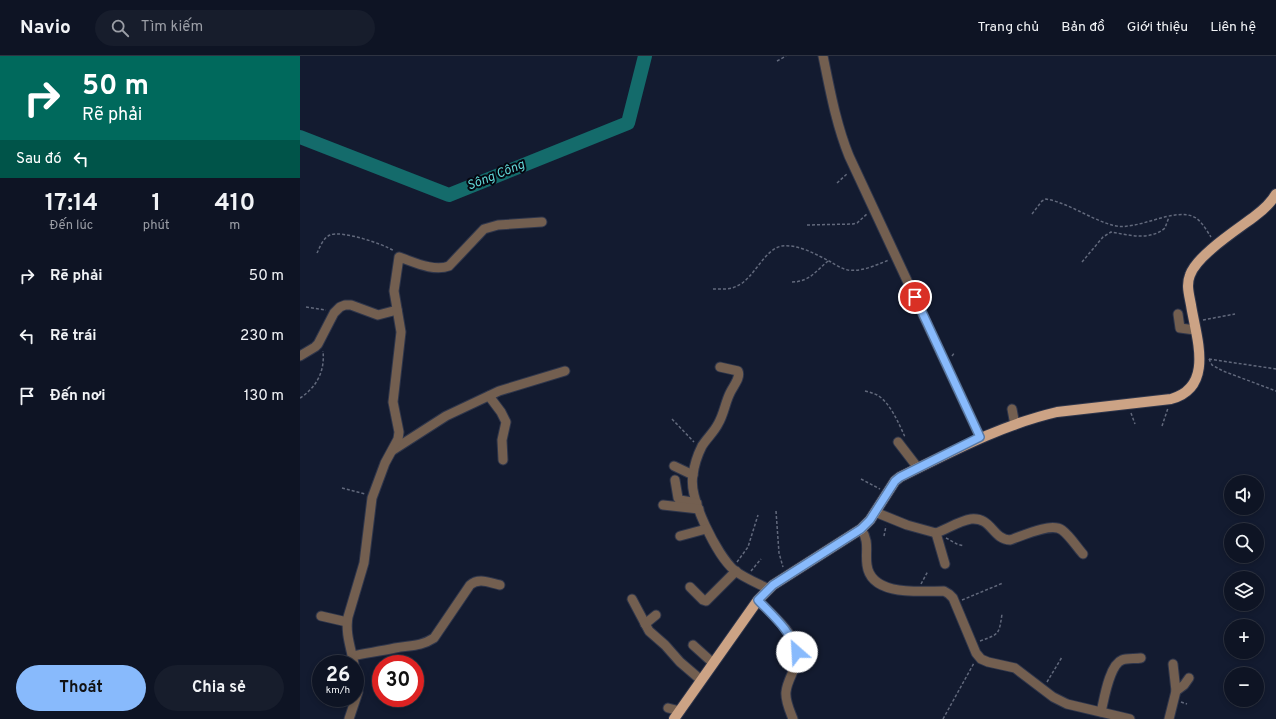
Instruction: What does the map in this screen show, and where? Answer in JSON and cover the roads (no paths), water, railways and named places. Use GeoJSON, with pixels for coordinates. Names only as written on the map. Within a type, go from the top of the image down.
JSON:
{"type":"FeatureCollection","features":[{"type":"Feature","properties":{"kind":"main road"},"geometry":{"type":"LineString","coordinates":[[677,715],[758,600],[768,590],[788,576],[861,529],[875,512],[895,481],[980,437],[1042,416],[1057,412],[1171,400],[1186,393],[1194,385],[1205,359],[1194,326],[1188,286],[1190,274],[1197,263],[1216,246],[1265,208],[1276,194]]}},
{"type":"Feature","properties":{"kind":"street"},"geometry":{"type":"LineString","coordinates":[[823,56],[842,137],[854,167],[980,437]]}},
{"type":"Feature","properties":{"kind":"street"},"geometry":{"type":"LineString","coordinates":[[352,655],[347,632],[347,622],[364,562],[373,496],[385,463],[398,439],[399,432],[393,402],[401,332],[394,298],[394,284],[399,257],[442,269],[448,266],[484,229],[503,224],[542,222]]}},
{"type":"Feature","properties":{"kind":"street"},"geometry":{"type":"LineString","coordinates":[[300,356],[315,347],[336,311],[345,306],[351,306],[378,315],[397,310]]}},
{"type":"Feature","properties":{"kind":"street"},"geometry":{"type":"LineString","coordinates":[[1178,314],[1180,328],[1194,326]]}},
{"type":"Feature","properties":{"kind":"street"},"geometry":{"type":"LineString","coordinates":[[720,367],[738,371],[739,376],[730,392],[718,424],[701,449],[693,475],[692,485],[706,529],[734,570],[768,590]]}},
{"type":"Feature","properties":{"kind":"street"},"geometry":{"type":"LineString","coordinates":[[393,450],[446,416],[499,391],[564,371]]}},
{"type":"Feature","properties":{"kind":"street"},"geometry":{"type":"LineString","coordinates":[[489,396],[505,418],[506,425],[502,440],[503,460]]}},
{"type":"Feature","properties":{"kind":"street"},"geometry":{"type":"LineString","coordinates":[[1012,409],[1015,425]]}},
{"type":"Feature","properties":{"kind":"street"},"geometry":{"type":"LineString","coordinates":[[902,440],[918,468]]}},
{"type":"Feature","properties":{"kind":"street"},"geometry":{"type":"LineString","coordinates":[[674,466],[693,475]]}},
{"type":"Feature","properties":{"kind":"street"},"geometry":{"type":"LineString","coordinates":[[675,480],[678,498],[698,506]]}},
{"type":"Feature","properties":{"kind":"street"},"geometry":{"type":"LineString","coordinates":[[663,505],[698,506]]}},
{"type":"Feature","properties":{"kind":"street"},"geometry":{"type":"LineString","coordinates":[[875,512],[887,518],[923,530],[938,533],[971,519],[985,522],[1005,540],[1010,540],[1044,528],[1055,527],[1061,529],[1083,554]]}},
{"type":"Feature","properties":{"kind":"street"},"geometry":{"type":"LineString","coordinates":[[680,536],[706,529]]}},
{"type":"Feature","properties":{"kind":"street"},"geometry":{"type":"LineString","coordinates":[[861,529],[867,540],[867,566],[870,575],[876,582],[894,590],[944,591],[949,594],[955,602],[972,644],[981,659],[1015,668],[1060,701],[1067,704],[1130,719]]}},
{"type":"Feature","properties":{"kind":"street"},"geometry":{"type":"LineString","coordinates":[[938,533],[945,564]]}},
{"type":"Feature","properties":{"kind":"street"},"geometry":{"type":"LineString","coordinates":[[690,587],[703,600],[707,600],[734,570]]}},
{"type":"Feature","properties":{"kind":"street"},"geometry":{"type":"LineString","coordinates":[[364,657],[407,646],[418,646],[428,642],[434,638],[474,581],[481,580],[500,585]]}},
{"type":"Feature","properties":{"kind":"street"},"geometry":{"type":"LineString","coordinates":[[632,599],[649,632],[665,645],[674,656],[701,680]]}},
{"type":"Feature","properties":{"kind":"street"},"geometry":{"type":"LineString","coordinates":[[758,600],[786,629],[794,642],[797,652],[797,659],[786,687],[785,694],[793,719]]}},
{"type":"Feature","properties":{"kind":"street"},"geometry":{"type":"LineString","coordinates":[[645,624],[656,615]]}},
{"type":"Feature","properties":{"kind":"street"},"geometry":{"type":"LineString","coordinates":[[321,616],[347,622]]}},
{"type":"Feature","properties":{"kind":"street"},"geometry":{"type":"LineString","coordinates":[[693,645],[713,663]]}},
{"type":"Feature","properties":{"kind":"street"},"geometry":{"type":"LineString","coordinates":[[1101,712],[1116,664],[1122,660],[1141,658]]}},
{"type":"Feature","properties":{"kind":"street"},"geometry":{"type":"LineString","coordinates":[[1169,719],[1176,691],[1173,664]]}},
{"type":"Feature","properties":{"kind":"street"},"geometry":{"type":"LineString","coordinates":[[1176,691],[1184,685],[1189,678]]}},
{"type":"Feature","properties":{"kind":"street"},"geometry":{"type":"LineString","coordinates":[[349,719],[353,707]]}},
{"type":"Feature","properties":{"kind":"street"},"geometry":{"type":"LineString","coordinates":[[668,708],[677,715]]}},
{"type":"Feature","properties":{"kind":"waterway","name":"Sông Công"},"geometry":{"type":"LineString","coordinates":[[300,137],[449,195],[628,123],[645,56]]}}]}
